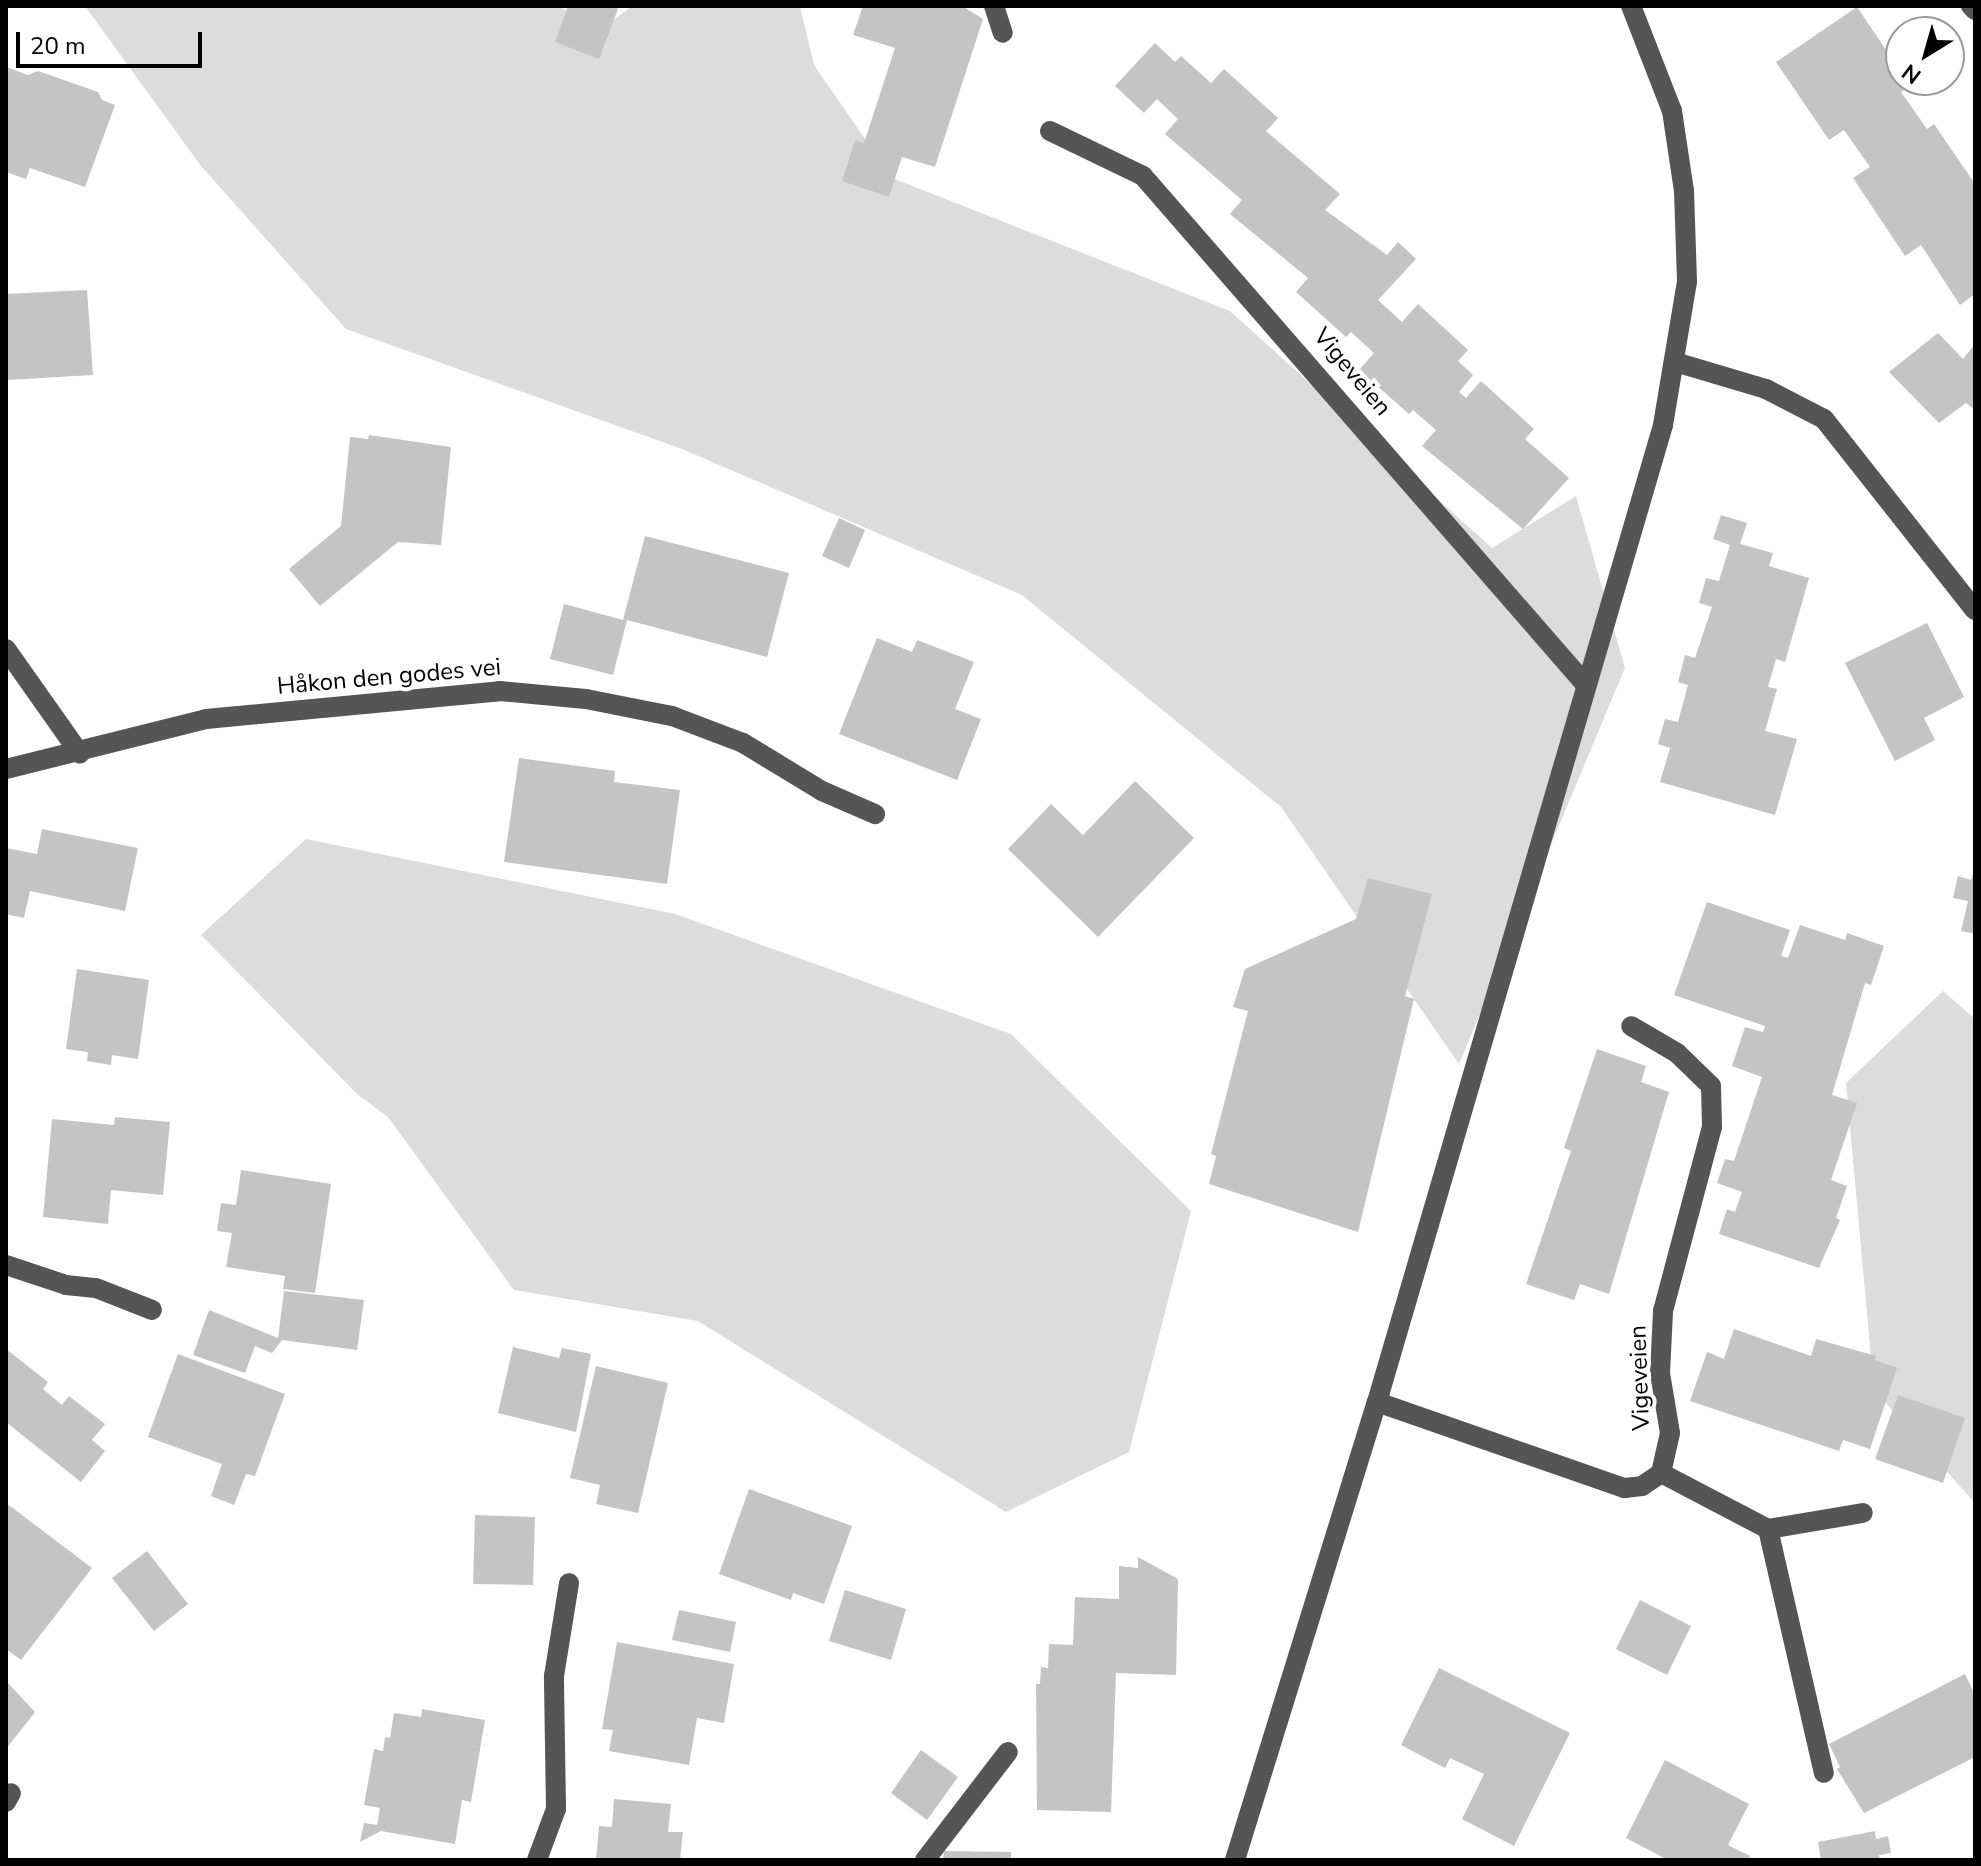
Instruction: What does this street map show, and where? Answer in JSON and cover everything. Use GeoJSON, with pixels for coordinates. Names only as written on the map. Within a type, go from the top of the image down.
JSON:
{"type":"FeatureCollection","features":[{"type":"Feature","properties":{"kind":"street"},"geometry":{"type":"LineString","coordinates":[[994,6],[1003,33]]}},
{"type":"Feature","properties":{"kind":"street"},"geometry":{"type":"LineString","coordinates":[[1235,1860],[1377,1402],[1585,684],[1642,511],[1675,362],[1687,281],[1684,191],[1672,111],[1631,6]]}},
{"type":"Feature","properties":{"kind":"street","name":"Vigeveien"},"geometry":{"type":"LineString","coordinates":[[1050,131],[1143,176],[1585,684]]}},
{"type":"Feature","properties":{"kind":"street"},"geometry":{"type":"LineString","coordinates":[[1675,362],[1766,389],[1824,419],[1975,610]]}},
{"type":"Feature","properties":{"kind":"street"},"geometry":{"type":"LineString","coordinates":[[6,649],[80,754]]}},
{"type":"Feature","properties":{"kind":"street","name":"Håkon den godes vei"},"geometry":{"type":"LineString","coordinates":[[6,769],[80,754],[206,719],[500,691],[586,699],[672,716],[743,743],[822,791],[875,814]]}},
{"type":"Feature","properties":{"kind":"street","name":"Vigeveien"},"geometry":{"type":"LineString","coordinates":[[1631,1026],[1677,1053],[1711,1086],[1712,1127],[1663,1311],[1660,1373],[1670,1433],[1661,1473]]}},
{"type":"Feature","properties":{"kind":"street"},"geometry":{"type":"LineString","coordinates":[[6,1265],[66,1285],[96,1288],[152,1310]]}},
{"type":"Feature","properties":{"kind":"street"},"geometry":{"type":"LineString","coordinates":[[1377,1402],[1624,1488],[1642,1486],[1661,1473],[1768,1529],[1863,1513]]}},
{"type":"Feature","properties":{"kind":"street"},"geometry":{"type":"LineString","coordinates":[[1768,1529],[1824,1773]]}},
{"type":"Feature","properties":{"kind":"street"},"geometry":{"type":"LineString","coordinates":[[537,1860],[556,1809],[554,1676],[569,1583]]}},
{"type":"Feature","properties":{"kind":"street"},"geometry":{"type":"LineString","coordinates":[[925,1860],[1008,1752]]}},
{"type":"Feature","properties":{"kind":"shaded area"},"geometry":{"type":"Polygon","coordinates":[[[85,6],[558,6],[598,32],[632,6],[800,6],[814,65],[892,178],[1230,311],[1492,548],[1576,496],[1625,668],[1459,1064],[1281,807],[1022,595],[682,449],[346,329],[201,166],[85,6]]]}},
{"type":"Feature","properties":{"kind":"shaded area"},"geometry":{"type":"Polygon","coordinates":[[[306,839],[675,914],[1011,1034],[1191,1211],[1129,1452],[1006,1512],[698,1321],[514,1290],[388,1117],[358,1095],[201,935],[306,839]]]}},
{"type":"Feature","properties":{"kind":"shaded area"},"geometry":{"type":"Polygon","coordinates":[[[1943,991],[1975,1019],[1975,1503],[1874,1390],[1846,1083],[1943,991]]]}},
{"type":"Feature","properties":{"kind":"building"},"geometry":{"type":"Polygon","coordinates":[[[568,6],[619,6],[599,59],[555,42],[568,6]]]}},
{"type":"Feature","properties":{"kind":"building"},"geometry":{"type":"Polygon","coordinates":[[[863,6],[962,6],[983,19],[935,167],[902,157],[889,197],[842,181],[855,140],[864,143],[895,48],[853,35],[863,6]]]}},
{"type":"Feature","properties":{"kind":"building"},"geometry":{"type":"Polygon","coordinates":[[[1857,7],[1885,48],[1885,96],[1904,96],[1927,129],[1934,124],[1975,184],[1975,294],[1960,305],[1921,245],[1905,256],[1853,178],[1870,167],[1844,130],[1829,140],[1776,62],[1857,7]]]}},
{"type":"Feature","properties":{"kind":"building"},"geometry":{"type":"Polygon","coordinates":[[[1155,43],[1175,62],[1181,56],[1211,83],[1224,69],[1278,118],[1266,131],[1340,194],[1325,210],[1387,255],[1398,242],[1416,259],[1378,300],[1402,322],[1418,304],[1468,350],[1458,361],[1473,375],[1459,392],[1466,398],[1481,381],[1534,429],[1525,439],[1569,478],[1523,529],[1422,446],[1436,430],[1413,410],[1409,414],[1359,370],[1374,353],[1351,332],[1346,337],[1296,292],[1308,278],[1230,214],[1242,200],[1165,134],[1178,119],[1157,99],[1144,113],[1115,86],[1155,43]]]}},
{"type":"Feature","properties":{"kind":"building"},"geometry":{"type":"Polygon","coordinates":[[[6,67],[28,75],[38,71],[98,92],[102,100],[115,105],[85,187],[30,168],[26,179],[6,172],[6,67]]]}},
{"type":"Feature","properties":{"kind":"building"},"geometry":{"type":"Polygon","coordinates":[[[87,290],[93,375],[6,380],[6,294],[87,290]]]}},
{"type":"Feature","properties":{"kind":"building"},"geometry":{"type":"Polygon","coordinates":[[[1938,333],[1963,359],[1975,344],[1975,410],[1966,403],[1939,423],[1889,372],[1938,333]]]}},
{"type":"Feature","properties":{"kind":"building"},"geometry":{"type":"Polygon","coordinates":[[[369,435],[451,447],[441,545],[398,542],[320,606],[289,569],[341,526],[350,437],[368,439],[369,435]]]}},
{"type":"Feature","properties":{"kind":"building"},"geometry":{"type":"Polygon","coordinates":[[[1721,515],[1747,523],[1740,544],[1773,553],[1769,566],[1809,578],[1785,662],[1776,659],[1768,687],[1777,689],[1765,731],[1797,739],[1775,815],[1660,782],[1670,748],[1658,744],[1665,719],[1678,722],[1688,685],[1678,682],[1685,655],[1695,658],[1712,607],[1699,603],[1706,578],[1719,581],[1730,545],[1713,539],[1721,515]]]}},
{"type":"Feature","properties":{"kind":"building"},"geometry":{"type":"Polygon","coordinates":[[[839,518],[865,530],[849,568],[822,556],[839,518]]]}},
{"type":"Feature","properties":{"kind":"building"},"geometry":{"type":"Polygon","coordinates":[[[645,536],[789,573],[767,657],[627,620],[613,675],[550,659],[564,604],[623,620],[645,536]]]}},
{"type":"Feature","properties":{"kind":"building"},"geometry":{"type":"Polygon","coordinates":[[[1927,623],[1964,697],[1924,718],[1935,740],[1895,761],[1845,663],[1927,623]]]}},
{"type":"Feature","properties":{"kind":"building"},"geometry":{"type":"Polygon","coordinates":[[[877,638],[912,652],[917,640],[974,662],[955,709],[981,719],[957,780],[839,734],[877,638]]]}},
{"type":"Feature","properties":{"kind":"building"},"geometry":{"type":"Polygon","coordinates":[[[519,758],[615,771],[614,782],[680,790],[667,884],[504,862],[519,758]]]}},
{"type":"Feature","properties":{"kind":"building"},"geometry":{"type":"Polygon","coordinates":[[[1135,781],[1194,838],[1098,937],[1008,849],[1051,804],[1083,835],[1135,781]]]}},
{"type":"Feature","properties":{"kind":"building"},"geometry":{"type":"Polygon","coordinates":[[[42,829],[138,848],[125,911],[30,891],[24,918],[6,914],[6,848],[37,854],[42,829]]]}},
{"type":"Feature","properties":{"kind":"building"},"geometry":{"type":"Polygon","coordinates":[[[1974,870],[1975,934],[1961,931],[1968,901],[1953,898],[1958,876],[1971,880],[1974,870]]]}},
{"type":"Feature","properties":{"kind":"building"},"geometry":{"type":"Polygon","coordinates":[[[1368,878],[1432,894],[1405,996],[1414,999],[1358,1232],[1209,1184],[1216,1156],[1211,1154],[1248,1011],[1233,1007],[1245,969],[1356,919],[1368,878]]]}},
{"type":"Feature","properties":{"kind":"building"},"geometry":{"type":"Polygon","coordinates":[[[1707,902],[1790,930],[1781,956],[1788,958],[1800,925],[1845,940],[1847,933],[1884,946],[1871,985],[1865,983],[1832,1095],[1857,1103],[1831,1180],[1847,1186],[1836,1218],[1840,1220],[1819,1268],[1719,1234],[1727,1209],[1735,1212],[1742,1192],[1717,1183],[1725,1159],[1734,1161],[1762,1077],[1732,1066],[1745,1027],[1763,1032],[1765,1026],[1674,995],[1707,902]]]}},
{"type":"Feature","properties":{"kind":"building"},"geometry":{"type":"Polygon","coordinates":[[[77,969],[149,980],[138,1059],[112,1055],[111,1065],[87,1061],[88,1052],[66,1049],[77,969]]]}},
{"type":"Feature","properties":{"kind":"building"},"geometry":{"type":"Polygon","coordinates":[[[1597,1049],[1646,1066],[1641,1082],[1669,1092],[1609,1294],[1580,1284],[1574,1300],[1526,1284],[1571,1151],[1564,1148],[1597,1049]]]}},
{"type":"Feature","properties":{"kind":"building"},"geometry":{"type":"Polygon","coordinates":[[[115,1117],[170,1122],[163,1195],[111,1190],[108,1224],[43,1217],[52,1119],[114,1125],[115,1117]]]}},
{"type":"Feature","properties":{"kind":"building"},"geometry":{"type":"Polygon","coordinates":[[[241,1170],[331,1184],[315,1293],[283,1289],[285,1276],[226,1267],[232,1233],[217,1231],[221,1203],[236,1205],[241,1170]]]}},
{"type":"Feature","properties":{"kind":"building"},"geometry":{"type":"Polygon","coordinates":[[[284,1291],[364,1300],[357,1350],[282,1340],[272,1353],[255,1346],[245,1373],[193,1355],[209,1310],[278,1338],[284,1291]]]}},
{"type":"Feature","properties":{"kind":"building"},"geometry":{"type":"Polygon","coordinates":[[[1734,1329],[1811,1356],[1816,1339],[1876,1356],[1875,1360],[1897,1368],[1870,1449],[1843,1440],[1839,1451],[1690,1401],[1707,1352],[1724,1359],[1734,1329]]]}},
{"type":"Feature","properties":{"kind":"building"},"geometry":{"type":"Polygon","coordinates":[[[513,1347],[559,1358],[562,1348],[591,1354],[576,1432],[498,1413],[513,1347]]]}},
{"type":"Feature","properties":{"kind":"building"},"geometry":{"type":"Polygon","coordinates":[[[6,1349],[48,1382],[43,1389],[62,1405],[69,1396],[105,1424],[92,1440],[105,1451],[81,1482],[6,1422],[6,1349]]]}},
{"type":"Feature","properties":{"kind":"building"},"geometry":{"type":"Polygon","coordinates":[[[178,1354],[285,1394],[255,1476],[246,1474],[234,1505],[211,1496],[222,1464],[148,1437],[178,1354]]]}},
{"type":"Feature","properties":{"kind":"building"},"geometry":{"type":"Polygon","coordinates":[[[596,1366],[668,1383],[638,1513],[596,1504],[600,1485],[570,1478],[596,1366]]]}},
{"type":"Feature","properties":{"kind":"building"},"geometry":{"type":"Polygon","coordinates":[[[1898,1395],[1965,1418],[1943,1483],[1875,1459],[1898,1395]]]}},
{"type":"Feature","properties":{"kind":"building"},"geometry":{"type":"Polygon","coordinates":[[[749,1489],[852,1526],[824,1604],[793,1593],[791,1600],[719,1574],[749,1489]]]}},
{"type":"Feature","properties":{"kind":"building"},"geometry":{"type":"Polygon","coordinates":[[[6,1503],[92,1568],[21,1660],[6,1649],[6,1503]]]}},
{"type":"Feature","properties":{"kind":"building"},"geometry":{"type":"Polygon","coordinates":[[[475,1515],[535,1517],[533,1585],[473,1584],[475,1515]]]}},
{"type":"Feature","properties":{"kind":"building"},"geometry":{"type":"Polygon","coordinates":[[[147,1551],[188,1604],[154,1631],[112,1578],[147,1551]]]}},
{"type":"Feature","properties":{"kind":"building"},"geometry":{"type":"Polygon","coordinates":[[[1138,1557],[1178,1579],[1176,1675],[1116,1673],[1111,1812],[1037,1810],[1036,1684],[1040,1684],[1041,1667],[1048,1668],[1049,1644],[1073,1645],[1075,1597],[1119,1599],[1119,1566],[1138,1568],[1138,1557]]]}},
{"type":"Feature","properties":{"kind":"building"},"geometry":{"type":"Polygon","coordinates":[[[845,1590],[906,1609],[891,1660],[829,1641],[845,1590]]]}},
{"type":"Feature","properties":{"kind":"building"},"geometry":{"type":"Polygon","coordinates":[[[1640,1600],[1691,1626],[1667,1675],[1616,1649],[1640,1600]]]}},
{"type":"Feature","properties":{"kind":"building"},"geometry":{"type":"Polygon","coordinates":[[[679,1610],[736,1622],[730,1652],[672,1640],[679,1610]]]}},
{"type":"Feature","properties":{"kind":"building"},"geometry":{"type":"Polygon","coordinates":[[[617,1642],[734,1664],[724,1723],[697,1718],[689,1765],[609,1751],[613,1730],[602,1729],[617,1642]]]}},
{"type":"Feature","properties":{"kind":"building"},"geometry":{"type":"Polygon","coordinates":[[[1439,1668],[1570,1733],[1514,1846],[1462,1819],[1484,1774],[1450,1758],[1445,1768],[1401,1745],[1439,1668]]]}},
{"type":"Feature","properties":{"kind":"building"},"geometry":{"type":"Polygon","coordinates":[[[1965,1674],[1975,1695],[1975,1757],[1864,1813],[1837,1769],[1840,1767],[1829,1744],[1965,1674]]]}},
{"type":"Feature","properties":{"kind":"building"},"geometry":{"type":"Polygon","coordinates":[[[6,1681],[35,1712],[6,1749],[6,1681]]]}},
{"type":"Feature","properties":{"kind":"building"},"geometry":{"type":"Polygon","coordinates":[[[422,1709],[485,1720],[471,1802],[462,1800],[455,1844],[381,1831],[360,1842],[364,1823],[377,1825],[380,1808],[364,1805],[374,1749],[383,1751],[385,1737],[390,1738],[394,1713],[421,1717],[422,1709]]]}},
{"type":"Feature","properties":{"kind":"building"},"geometry":{"type":"Polygon","coordinates":[[[921,1750],[958,1777],[927,1820],[891,1793],[921,1750]]]}},
{"type":"Feature","properties":{"kind":"building"},"geometry":{"type":"Polygon","coordinates":[[[1665,1760],[1749,1804],[1728,1845],[1750,1856],[1749,1860],[1668,1860],[1626,1838],[1665,1760]]]}},
{"type":"Feature","properties":{"kind":"building"},"geometry":{"type":"Polygon","coordinates":[[[614,1799],[671,1804],[668,1832],[683,1832],[680,1860],[596,1860],[599,1826],[612,1827],[614,1799]]]}},
{"type":"Feature","properties":{"kind":"building"},"geometry":{"type":"Polygon","coordinates":[[[1875,1831],[1876,1839],[1888,1836],[1891,1853],[1879,1855],[1880,1860],[1821,1860],[1818,1842],[1875,1831]]]}},
{"type":"Feature","properties":{"kind":"building"},"geometry":{"type":"Polygon","coordinates":[[[944,1851],[1011,1852],[1011,1860],[943,1860],[944,1851]]]}}]}
